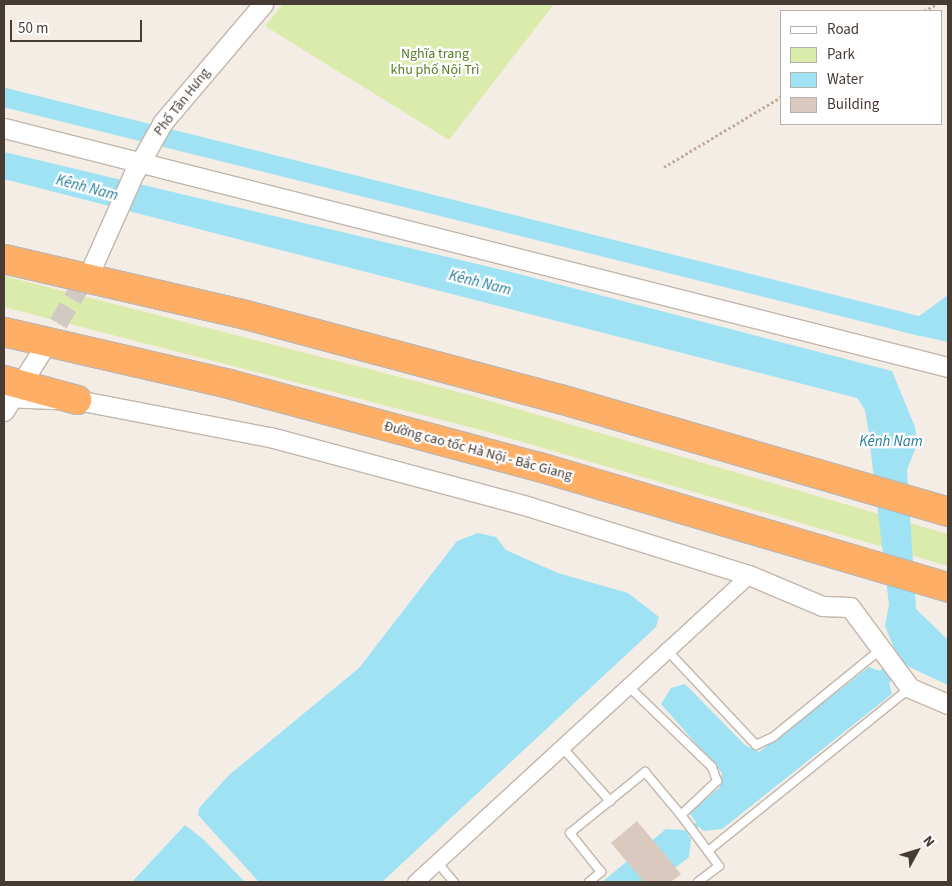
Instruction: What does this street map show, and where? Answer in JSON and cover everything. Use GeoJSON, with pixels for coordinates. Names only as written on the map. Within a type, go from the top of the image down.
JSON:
{"type":"FeatureCollection","features":[{"type":"Feature","properties":{"kind":"highway"},"geometry":{"type":"LineString","coordinates":[[4,259],[246,315],[560,399],[948,512]]}},
{"type":"Feature","properties":{"kind":"highway","name":"Đường cao tốc Hà Nội - Bắc Giang"},"geometry":{"type":"LineString","coordinates":[[4,332],[229,384],[539,467],[948,587]]}},
{"type":"Feature","properties":{"kind":"highway"},"geometry":{"type":"LineString","coordinates":[[9,394],[77,400]]}},
{"type":"Feature","properties":{"kind":"street","name":"Phố Tân Hưng"},"geometry":{"type":"LineString","coordinates":[[93,265],[140,163],[163,122],[263,4]]}},
{"type":"Feature","properties":{"kind":"street"},"geometry":{"type":"LineString","coordinates":[[4,128],[948,368]]}},
{"type":"Feature","properties":{"kind":"street"},"geometry":{"type":"LineString","coordinates":[[9,394],[44,347]]}},
{"type":"Feature","properties":{"kind":"street"},"geometry":{"type":"LineString","coordinates":[[77,400],[279,439],[527,506],[749,575],[822,606],[850,607],[910,688],[948,704]]}},
{"type":"Feature","properties":{"kind":"street"},"geometry":{"type":"LineString","coordinates":[[415,882],[665,648],[749,575]]}},
{"type":"Feature","properties":{"kind":"lane"},"geometry":{"type":"LineString","coordinates":[[665,648],[756,745],[773,738],[880,650]]}},
{"type":"Feature","properties":{"kind":"lane"},"geometry":{"type":"LineString","coordinates":[[627,685],[716,775],[712,788],[681,815]]}},
{"type":"Feature","properties":{"kind":"lane"},"geometry":{"type":"LineString","coordinates":[[708,851],[910,688]]}},
{"type":"Feature","properties":{"kind":"lane"},"geometry":{"type":"LineString","coordinates":[[561,746],[610,801]]}},
{"type":"Feature","properties":{"kind":"lane"},"geometry":{"type":"LineString","coordinates":[[589,882],[602,872],[570,833],[645,772],[681,815],[719,866],[698,882]]}},
{"type":"Feature","properties":{"kind":"lane"},"geometry":{"type":"LineString","coordinates":[[437,862],[454,882]]}},
{"type":"Feature","properties":{"kind":"path"},"geometry":{"type":"LineString","coordinates":[[926,10],[937,4]]}},
{"type":"Feature","properties":{"kind":"path"},"geometry":{"type":"LineString","coordinates":[[664,166],[780,98]]}},
{"type":"Feature","properties":{"kind":"green space","name":"Nghĩa trang khu phố Nội Trì"},"geometry":{"type":"Polygon","coordinates":[[[283,4],[554,4],[449,140],[265,26],[283,4]]]}},
{"type":"Feature","properties":{"kind":"green space"},"geometry":{"type":"Polygon","coordinates":[[[4,276],[466,394],[948,534],[948,566],[481,430],[4,307],[4,276]]]}},
{"type":"Feature","properties":{"kind":"water","name":"Kênh Nam"},"geometry":{"type":"Polygon","coordinates":[[[4,152],[511,272],[892,371],[915,427],[917,444],[907,470],[916,609],[948,640],[948,685],[907,666],[889,683],[892,694],[722,829],[703,831],[689,813],[720,787],[722,773],[661,704],[671,688],[685,684],[745,745],[759,752],[869,667],[880,671],[897,655],[885,626],[889,605],[868,428],[865,410],[857,398],[4,179],[4,152]]]}},
{"type":"Feature","properties":{"kind":"water"},"geometry":{"type":"Polygon","coordinates":[[[948,295],[948,342],[899,331],[948,295]]]}},
{"type":"Feature","properties":{"kind":"water"},"geometry":{"type":"Polygon","coordinates":[[[478,533],[496,537],[506,550],[558,573],[628,593],[659,617],[656,627],[382,882],[259,882],[198,815],[199,808],[229,775],[359,668],[457,541],[478,533]]]}},
{"type":"Feature","properties":{"kind":"water"},"geometry":{"type":"Polygon","coordinates":[[[185,825],[203,839],[245,882],[132,882],[185,825]]]}},
{"type":"Feature","properties":{"kind":"water"},"geometry":{"type":"Polygon","coordinates":[[[666,829],[684,830],[691,839],[689,857],[657,882],[602,882],[666,829]]]}},
{"type":"Feature","properties":{"kind":"building"},"geometry":{"type":"Polygon","coordinates":[[[637,821],[681,874],[671,882],[644,882],[611,843],[637,821]]]}},
{"type":"Feature","properties":{"kind":"waterway"},"geometry":{"type":"LineString","coordinates":[[4,97],[921,326],[948,321]]}},
{"type":"Feature","properties":{"kind":"waterway"},"geometry":{"type":"LineString","coordinates":[[681,837],[702,820]]}},
{"type":"Feature","properties":{"kind":"tunnel"},"geometry":{"type":"LineString","coordinates":[[44,347],[91,268]]}}]}
